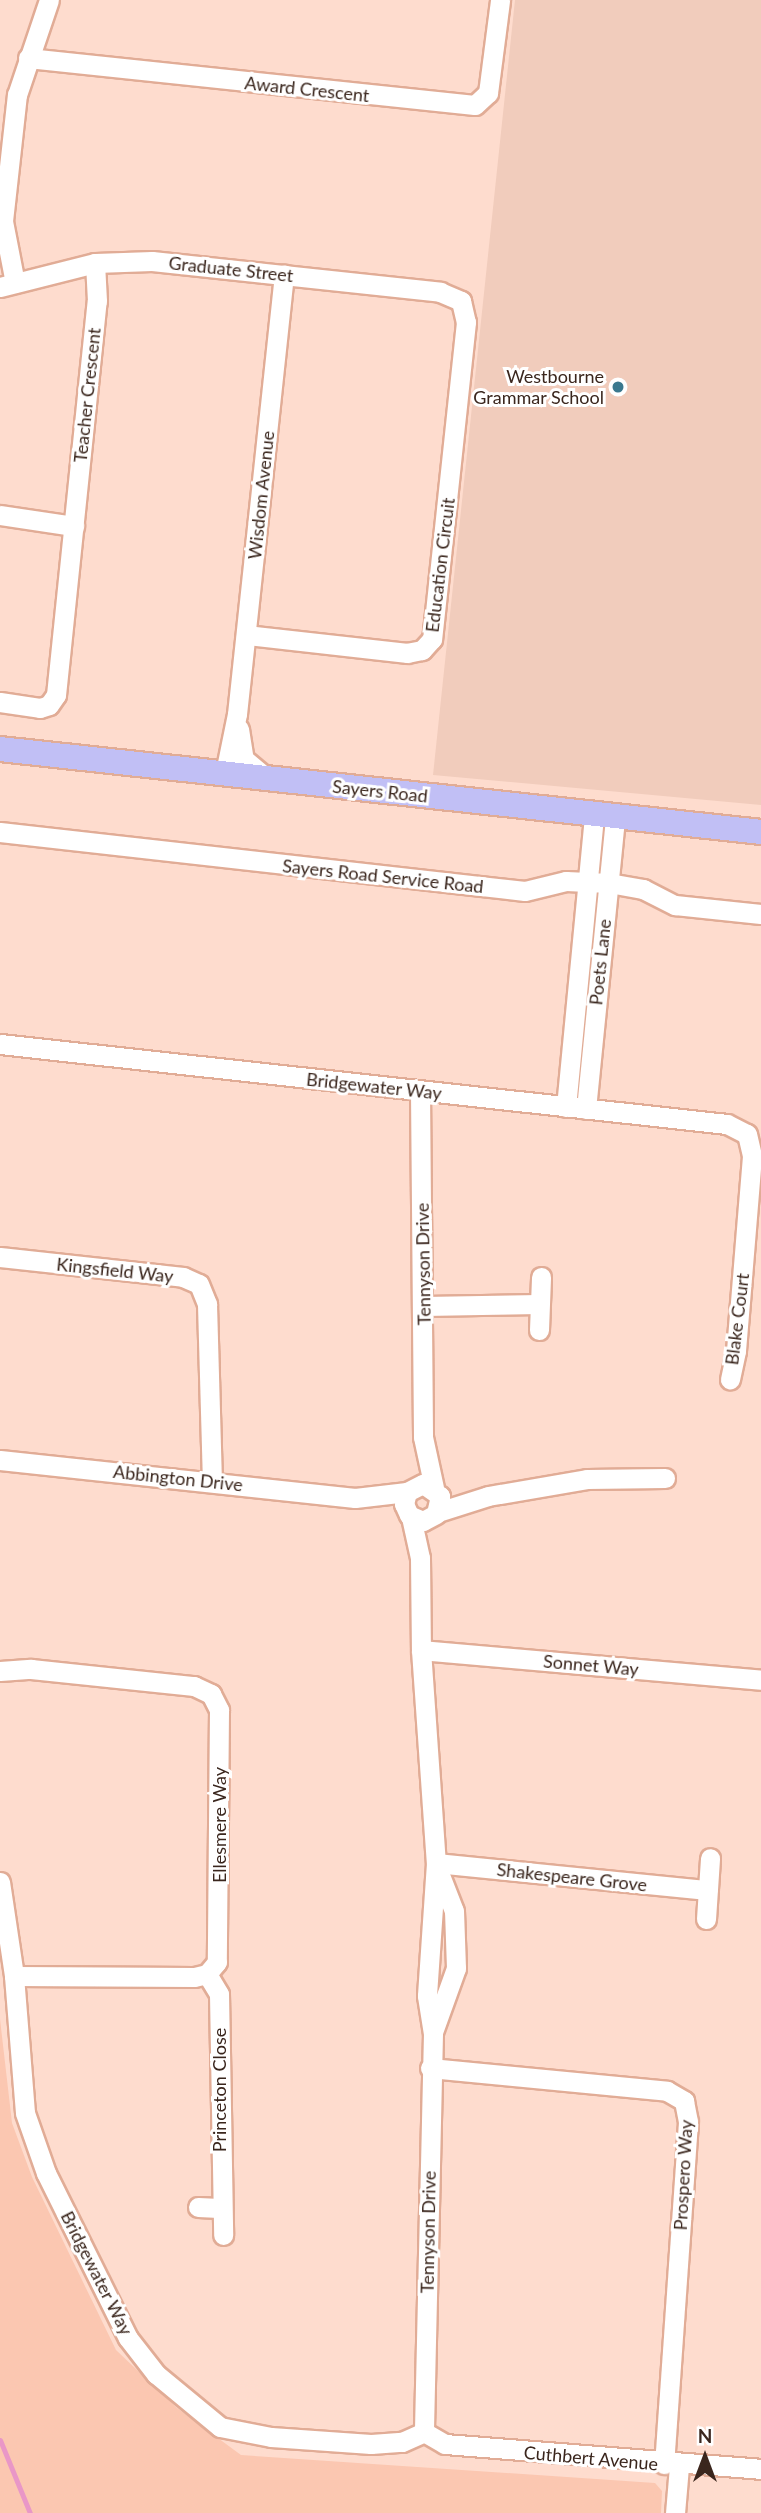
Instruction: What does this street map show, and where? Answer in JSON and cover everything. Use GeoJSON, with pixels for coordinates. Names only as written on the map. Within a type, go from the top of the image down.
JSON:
{"type":"FeatureCollection","features":[{"type":"Feature","properties":{"kind":"main road","name":"Sayers Road"},"geometry":{"type":"LineString","coordinates":[[0,749],[761,832]]}},
{"type":"Feature","properties":{"kind":"street"},"geometry":{"type":"LineString","coordinates":[[8,285],[4,221],[17,95],[50,0]]}},
{"type":"Feature","properties":{"kind":"street","name":"Award Crescent"},"geometry":{"type":"LineString","coordinates":[[28,58],[475,105],[483,101],[491,81],[500,0]]}},
{"type":"Feature","properties":{"kind":"street","name":"Graduate Street"},"geometry":{"type":"LineString","coordinates":[[8,285],[95,263],[152,261],[440,292],[461,301]]}},
{"type":"Feature","properties":{"kind":"street","name":"Teacher Crescent"},"geometry":{"type":"LineString","coordinates":[[0,702],[40,708],[49,705],[56,695],[97,301],[95,263]]}},
{"type":"Feature","properties":{"kind":"street","name":"Wisdom Avenue"},"geometry":{"type":"LineString","coordinates":[[225,774],[237,714],[284,275]]}},
{"type":"Feature","properties":{"kind":"street","name":"Education Circuit"},"geometry":{"type":"LineString","coordinates":[[246,635],[407,653],[422,650],[432,639],[466,323],[461,301]]}},
{"type":"Feature","properties":{"kind":"street"},"geometry":{"type":"LineString","coordinates":[[0,515],[74,526]]}},
{"type":"Feature","properties":{"kind":"street","name":"Wisdom Avenue"},"geometry":{"type":"LineString","coordinates":[[237,714],[241,754],[267,778]]}},
{"type":"Feature","properties":{"kind":"street","name":"Poets Lane"},"geometry":{"type":"LineString","coordinates":[[576,1108],[587,881],[604,815]]}},
{"type":"Feature","properties":{"kind":"street","name":"Poets Lane"},"geometry":{"type":"LineString","coordinates":[[576,1108],[609,883],[604,815]]}},
{"type":"Feature","properties":{"kind":"street","name":"Sayers Road Service Road"},"geometry":{"type":"LineString","coordinates":[[0,832],[525,891],[566,881],[609,883],[643,889],[675,905],[761,914]]}},
{"type":"Feature","properties":{"kind":"street","name":"Bridgewater Way"},"geometry":{"type":"LineString","coordinates":[[0,1044],[727,1124],[747,1134]]}},
{"type":"Feature","properties":{"kind":"street","name":"Tennyson Drive"},"geometry":{"type":"LineString","coordinates":[[420,1091],[424,1306],[423,1437],[436,1502],[420,1558]]}},
{"type":"Feature","properties":{"kind":"street","name":"Blake Court"},"geometry":{"type":"LineString","coordinates":[[730,1379],[736,1351],[752,1156],[747,1134]]}},
{"type":"Feature","properties":{"kind":"street","name":"Kingsfield Way"},"geometry":{"type":"LineString","coordinates":[[0,1257],[183,1277],[199,1284],[207,1304],[212,1481]]}},
{"type":"Feature","properties":{"kind":"street"},"geometry":{"type":"LineString","coordinates":[[540,1330],[541,1277]]}},
{"type":"Feature","properties":{"kind":"street"},"geometry":{"type":"LineString","coordinates":[[424,1306],[539,1304]]}},
{"type":"Feature","properties":{"kind":"street","name":"Tennyson Drive"},"geometry":{"type":"LineString","coordinates":[[423,1437],[409,1489],[409,1515],[420,1558],[421,1650],[436,1863],[427,1996],[433,2033],[430,2068],[424,2431]]}},
{"type":"Feature","properties":{"kind":"street","name":"Abbington Drive"},"geometry":{"type":"LineString","coordinates":[[0,1460],[355,1498],[423,1521],[436,1502],[423,1484],[355,1498]]}},
{"type":"Feature","properties":{"kind":"street"},"geometry":{"type":"LineString","coordinates":[[436,1502],[587,1479],[665,1478]]}},
{"type":"Feature","properties":{"kind":"street","name":"Sonnet Way"},"geometry":{"type":"LineString","coordinates":[[421,1650],[761,1680]]}},
{"type":"Feature","properties":{"kind":"street","name":"Ellesmere Way"},"geometry":{"type":"LineString","coordinates":[[0,1671],[31,1669],[194,1686],[211,1694],[219,1710],[219,1949],[217,1962],[207,1974]]}},
{"type":"Feature","properties":{"kind":"street"},"geometry":{"type":"LineString","coordinates":[[706,1919],[710,1858]]}},
{"type":"Feature","properties":{"kind":"street","name":"Tennyson Drive"},"geometry":{"type":"LineString","coordinates":[[433,2033],[456,1968],[454,1911],[436,1863]]}},
{"type":"Feature","properties":{"kind":"street","name":"Shakespeare Grove"},"geometry":{"type":"LineString","coordinates":[[436,1863],[708,1890]]}},
{"type":"Feature","properties":{"kind":"street","name":"Bridgewater Way"},"geometry":{"type":"LineString","coordinates":[[0,1882],[14,1976],[25,2113],[46,2173],[128,2338],[156,2374],[220,2427],[245,2432],[371,2444],[402,2442],[424,2431]]}},
{"type":"Feature","properties":{"kind":"street"},"geometry":{"type":"LineString","coordinates":[[14,1976],[207,1974]]}},
{"type":"Feature","properties":{"kind":"street","name":"Princeton Close"},"geometry":{"type":"LineString","coordinates":[[207,1974],[219,1994],[219,2208],[223,2235]]}},
{"type":"Feature","properties":{"kind":"street","name":"Prospero Way"},"geometry":{"type":"LineString","coordinates":[[430,2068],[667,2091],[684,2101],[688,2122],[672,2465]]}},
{"type":"Feature","properties":{"kind":"street"},"geometry":{"type":"LineString","coordinates":[[198,2207],[219,2208]]}},
{"type":"Feature","properties":{"kind":"street","name":"Cuthbert Avenue"},"geometry":{"type":"LineString","coordinates":[[424,2431],[445,2444],[672,2465],[761,2469]]}},
{"type":"Feature","properties":{"kind":"street"},"geometry":{"type":"LineString","coordinates":[[672,2465],[675,2513]]}},
{"type":"Feature","properties":{"kind":"shaded area","name":"Westbourne Grammar School"},"geometry":{"type":"Polygon","coordinates":[[[515,0],[761,0],[761,805],[433,775],[515,0]]]}},
{"type":"Feature","properties":{"kind":"shaded area"},"geometry":{"type":"Polygon","coordinates":[[[0,2019],[12,2123],[32,2177],[116,2350],[177,2408],[241,2455],[655,2483],[662,2491],[661,2513],[0,2513],[0,2019]]]}},
{"type":"Feature","properties":{"kind":"waterway"},"geometry":{"type":"LineString","coordinates":[[0,2440],[30,2513]]}},
{"type":"Feature","properties":{"kind":"place","name":"Westbourne Grammar School"},"geometry":{"type":"Point","coordinates":[618,387]}}]}
